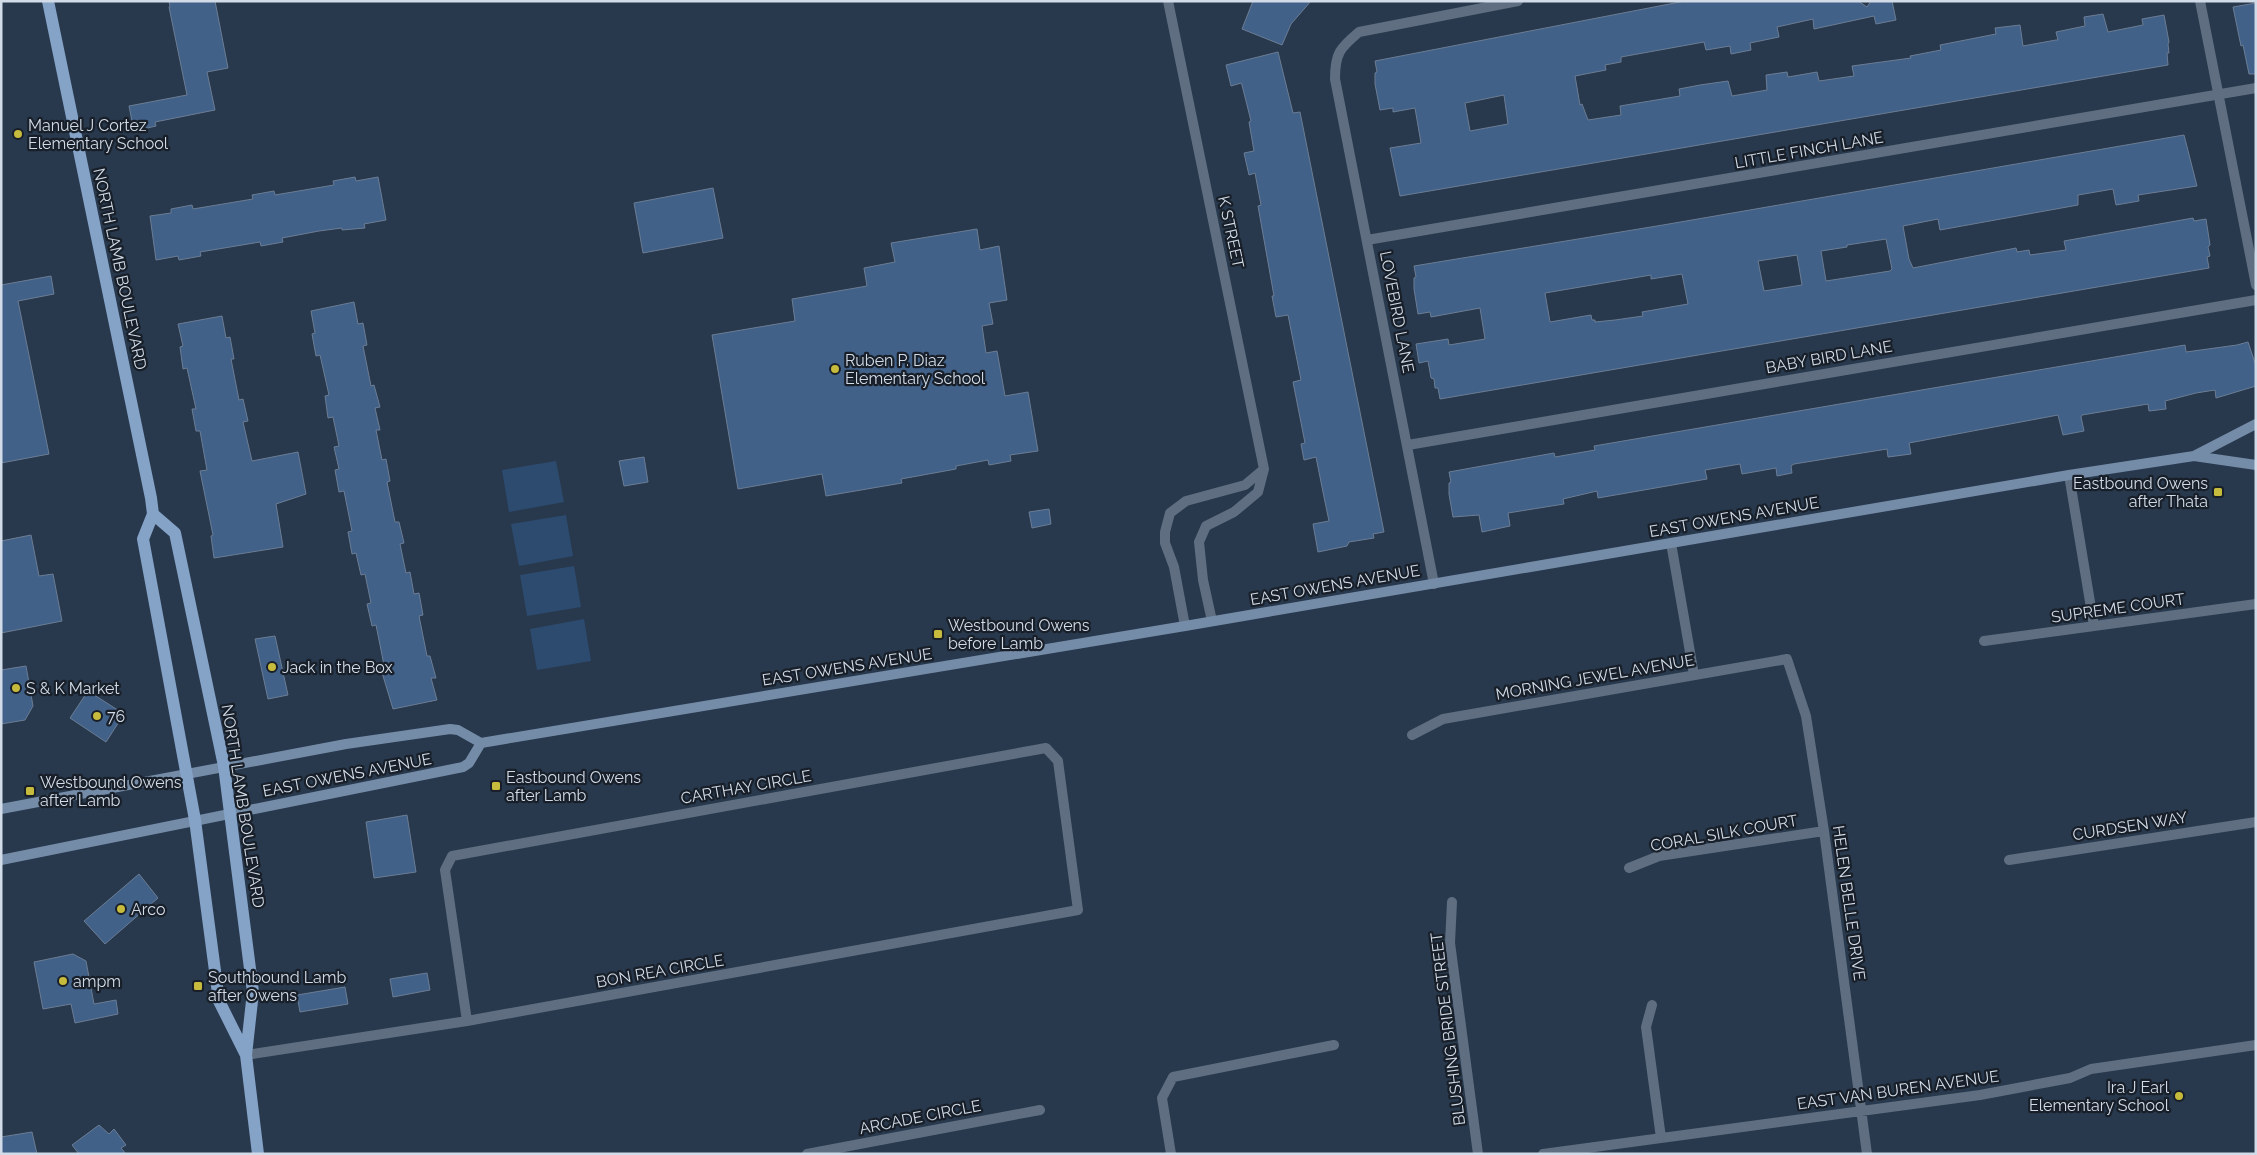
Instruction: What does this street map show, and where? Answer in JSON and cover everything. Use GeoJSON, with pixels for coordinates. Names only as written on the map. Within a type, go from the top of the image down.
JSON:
{"type":"FeatureCollection","features":[{"type":"Feature","properties":{"kind":"main road","name":"NORTH LAMB BOULEVARD"},"geometry":{"type":"LineString","coordinates":[[48,1],[153,514],[143,539],[195,820],[219,1001],[246,1055]]}},
{"type":"Feature","properties":{"kind":"main road","name":"EAST OWENS AVENUE"},"geometry":{"type":"LineString","coordinates":[[2194,456],[2256,424]]}},
{"type":"Feature","properties":{"kind":"main road","name":"EAST OWENS AVENUE"},"geometry":{"type":"LineString","coordinates":[[1,809],[346,744],[450,729],[458,730],[481,744],[1434,584],[2069,474],[2194,456],[2256,465]]}},
{"type":"Feature","properties":{"kind":"main road","name":"NORTH LAMB BOULEVARD"},"geometry":{"type":"LineString","coordinates":[[153,514],[175,533],[224,766],[253,992],[246,1055],[258,1154]]}},
{"type":"Feature","properties":{"kind":"main road","name":"EAST OWENS AVENUE"},"geometry":{"type":"LineString","coordinates":[[1,860],[463,767],[469,763],[481,744]]}},
{"type":"Feature","properties":{"kind":"street","name":"K STREET"},"geometry":{"type":"LineString","coordinates":[[1168,1],[1264,469],[1258,492],[1234,512],[1206,526],[1199,542],[1203,580],[1212,621]]}},
{"type":"Feature","properties":{"kind":"street","name":"LOVEBIRD LANE"},"geometry":{"type":"LineString","coordinates":[[1434,584],[1335,78],[1335,62],[1341,48],[1359,32],[1518,1]]}},
{"type":"Feature","properties":{"kind":"street"},"geometry":{"type":"LineString","coordinates":[[2200,1],[2256,285]]}},
{"type":"Feature","properties":{"kind":"street","name":"LITTLE FINCH LANE"},"geometry":{"type":"LineString","coordinates":[[1368,240],[2256,88]]}},
{"type":"Feature","properties":{"kind":"street","name":"BABY BIRD LANE"},"geometry":{"type":"LineString","coordinates":[[1408,445],[2256,300]]}},
{"type":"Feature","properties":{"kind":"street"},"geometry":{"type":"LineString","coordinates":[[1185,626],[1174,567],[1165,542],[1165,532],[1170,513],[1186,500],[1245,485],[1264,469]]}},
{"type":"Feature","properties":{"kind":"street"},"geometry":{"type":"LineString","coordinates":[[2069,474],[2094,626]]}},
{"type":"Feature","properties":{"kind":"street"},"geometry":{"type":"LineString","coordinates":[[1671,543],[1694,675]]}},
{"type":"Feature","properties":{"kind":"street","name":"SUPREME COURT"},"geometry":{"type":"LineString","coordinates":[[1984,641],[2256,604]]}},
{"type":"Feature","properties":{"kind":"street","name":"MORNING JEWEL AVENUE"},"geometry":{"type":"LineString","coordinates":[[1412,735],[1443,719],[1787,659]]}},
{"type":"Feature","properties":{"kind":"street","name":"HELEN BELLE DRIVE"},"geometry":{"type":"LineString","coordinates":[[1787,659],[1806,716],[1824,831],[1867,1154]]}},
{"type":"Feature","properties":{"kind":"street","name":"CARTHAY CIRCLE"},"geometry":{"type":"LineString","coordinates":[[467,1021],[445,870],[452,856],[1046,748],[1058,761],[1078,910]]}},
{"type":"Feature","properties":{"kind":"street","name":"CURDSEN WAY"},"geometry":{"type":"LineString","coordinates":[[2009,860],[2256,822]]}},
{"type":"Feature","properties":{"kind":"street","name":"CORAL SILK COURT"},"geometry":{"type":"LineString","coordinates":[[1629,868],[1659,856],[1824,831]]}},
{"type":"Feature","properties":{"kind":"street","name":"BLUSHING BRIDE STREET"},"geometry":{"type":"LineString","coordinates":[[1452,902],[1450,943],[1478,1154]]}},
{"type":"Feature","properties":{"kind":"street","name":"BON REA CIRCLE"},"geometry":{"type":"LineString","coordinates":[[246,1055],[467,1021],[1078,910]]}},
{"type":"Feature","properties":{"kind":"street"},"geometry":{"type":"LineString","coordinates":[[1652,1005],[1646,1027],[1661,1138]]}},
{"type":"Feature","properties":{"kind":"street"},"geometry":{"type":"LineString","coordinates":[[1171,1154],[1162,1098],[1173,1077],[1334,1045]]}},
{"type":"Feature","properties":{"kind":"street","name":"EAST VAN BUREN AVENUE"},"geometry":{"type":"LineString","coordinates":[[1542,1154],[1862,1112],[1989,1093],[2070,1078],[2091,1069],[2256,1045]]}},
{"type":"Feature","properties":{"kind":"street","name":"ARCADE CIRCLE"},"geometry":{"type":"LineString","coordinates":[[806,1154],[1040,1110]]}},
{"type":"Feature","properties":{"kind":"shaded area"},"geometry":{"type":"Polygon","coordinates":[[[556,461],[564,502],[509,512],[502,470],[556,461]]]}},
{"type":"Feature","properties":{"kind":"shaded area"},"geometry":{"type":"Polygon","coordinates":[[[566,515],[573,556],[519,566],[511,524],[566,515]]]}},
{"type":"Feature","properties":{"kind":"shaded area"},"geometry":{"type":"Polygon","coordinates":[[[574,566],[581,607],[527,616],[520,575],[574,566]]]}},
{"type":"Feature","properties":{"kind":"shaded area"},"geometry":{"type":"Polygon","coordinates":[[[584,619],[591,661],[537,670],[530,629],[584,619]]]}},
{"type":"Feature","properties":{"kind":"building"},"geometry":{"type":"Polygon","coordinates":[[[169,1],[215,1],[228,68],[207,72],[215,110],[155,122],[156,126],[134,131],[129,106],[187,95],[169,1]]]}},
{"type":"Feature","properties":{"kind":"building"},"geometry":{"type":"Polygon","coordinates":[[[1253,1],[1311,1],[1291,24],[1282,45],[1242,29],[1253,1]]]}},
{"type":"Feature","properties":{"kind":"building"},"geometry":{"type":"Polygon","coordinates":[[[1685,1],[1858,1],[1867,7],[1871,1],[1892,1],[1896,20],[1876,24],[1874,16],[1814,29],[1813,19],[1777,27],[1779,37],[1750,43],[1751,50],[1731,54],[1730,46],[1706,50],[1704,42],[1621,57],[1621,62],[1605,65],[1606,70],[1575,76],[1580,105],[1582,104],[1588,120],[1621,115],[1620,106],[1680,96],[1679,89],[1700,85],[1728,81],[1732,96],[1767,90],[1766,75],[1787,72],[1788,77],[1817,72],[1819,81],[1854,76],[1852,66],[1911,58],[1910,56],[1941,50],[1940,45],[1996,34],[1995,28],[2020,25],[2023,46],[2058,40],[2056,32],[2085,26],[2084,17],[2103,14],[2108,32],[2143,25],[2142,19],[2164,15],[2169,42],[2169,53],[2167,53],[2168,65],[1400,196],[1390,148],[1421,143],[1415,108],[1393,112],[1393,108],[1380,110],[1375,84],[1375,73],[1377,72],[1375,61],[1685,1]],[[1504,95],[1465,103],[1470,131],[1508,124],[1504,95]]]}},
{"type":"Feature","properties":{"kind":"building"},"geometry":{"type":"Polygon","coordinates":[[[2256,3],[2256,74],[2249,74],[2233,7],[2256,3]]]}},
{"type":"Feature","properties":{"kind":"building"},"geometry":{"type":"Polygon","coordinates":[[[1278,52],[1293,113],[1300,112],[1384,532],[1373,534],[1374,538],[1349,542],[1347,546],[1318,552],[1313,524],[1329,521],[1316,457],[1304,460],[1301,444],[1305,443],[1293,382],[1301,380],[1288,315],[1276,317],[1258,206],[1261,205],[1255,173],[1249,175],[1244,153],[1254,151],[1249,122],[1251,121],[1242,85],[1241,83],[1231,86],[1226,65],[1278,52]]]}},
{"type":"Feature","properties":{"kind":"building"},"geometry":{"type":"Polygon","coordinates":[[[2184,135],[2197,186],[2138,195],[2139,201],[2116,205],[2113,189],[2078,195],[2078,205],[1940,230],[1938,219],[1903,226],[1909,259],[1913,268],[2016,248],[2017,252],[2029,250],[2030,255],[2066,250],[2064,241],[2193,218],[2194,221],[2206,219],[2210,256],[2207,257],[2209,268],[1440,399],[1438,388],[1435,388],[1434,379],[1431,378],[1428,361],[1419,363],[1416,344],[1448,339],[1449,345],[1485,339],[1480,308],[1431,317],[1430,312],[1418,314],[1414,289],[1414,278],[1416,277],[1414,266],[2184,135]],[[1886,239],[1821,251],[1826,281],[1890,271],[1892,269],[1886,239]],[[1797,255],[1758,261],[1764,291],[1802,285],[1797,255]],[[1682,274],[1651,279],[1651,275],[1545,293],[1550,322],[1591,315],[1592,320],[1595,320],[1595,322],[1615,320],[1643,316],[1642,312],[1688,304],[1682,274]]]}},
{"type":"Feature","properties":{"kind":"building"},"geometry":{"type":"Polygon","coordinates":[[[355,177],[356,181],[378,177],[386,220],[364,224],[365,228],[319,231],[282,238],[283,242],[261,246],[260,242],[200,252],[201,256],[179,260],[178,256],[156,260],[150,216],[171,213],[171,209],[192,205],[193,209],[253,199],[252,195],[274,191],[275,195],[334,185],[333,181],[355,177]]]}},
{"type":"Feature","properties":{"kind":"building"},"geometry":{"type":"Polygon","coordinates":[[[713,188],[723,238],[643,253],[634,203],[713,188]]]}},
{"type":"Feature","properties":{"kind":"building"},"geometry":{"type":"Polygon","coordinates":[[[977,229],[980,250],[999,246],[1007,300],[989,303],[993,324],[982,326],[986,353],[997,351],[1005,396],[1028,392],[1038,451],[1010,455],[1011,461],[989,465],[988,460],[956,466],[956,469],[901,479],[902,483],[826,496],[822,474],[738,489],[712,335],[795,321],[792,299],[867,286],[864,268],[895,262],[891,243],[977,229]]]}},
{"type":"Feature","properties":{"kind":"building"},"geometry":{"type":"Polygon","coordinates":[[[51,276],[54,294],[18,301],[49,454],[1,463],[1,285],[51,276]]]}},
{"type":"Feature","properties":{"kind":"building"},"geometry":{"type":"Polygon","coordinates":[[[354,302],[358,324],[363,323],[367,345],[363,346],[371,386],[374,385],[380,407],[375,408],[380,430],[376,430],[382,460],[386,459],[390,481],[387,482],[395,522],[399,522],[404,543],[400,544],[406,573],[410,572],[414,594],[419,593],[423,615],[419,616],[427,656],[430,656],[436,678],[431,678],[437,700],[393,709],[380,666],[384,665],[376,625],[372,626],[367,604],[371,603],[365,574],[361,575],[356,553],[352,554],[348,532],[352,531],[344,491],[339,492],[335,470],[339,469],[334,447],[339,446],[333,417],[328,418],[325,396],[329,395],[320,355],[316,356],[312,334],[315,333],[311,311],[354,302]]]}},
{"type":"Feature","properties":{"kind":"building"},"geometry":{"type":"Polygon","coordinates":[[[222,316],[226,338],[230,337],[234,359],[231,359],[239,400],[243,399],[248,421],[243,422],[252,461],[298,452],[306,494],[276,504],[283,547],[214,558],[211,536],[213,535],[200,471],[207,470],[200,431],[196,431],[192,409],[196,409],[187,368],[183,369],[180,347],[183,346],[178,324],[222,316]]]}},
{"type":"Feature","properties":{"kind":"building"},"geometry":{"type":"Polygon","coordinates":[[[2248,342],[2256,366],[2256,386],[2216,398],[2215,390],[2196,393],[2165,401],[2166,409],[2149,411],[2148,404],[2082,415],[2084,431],[2063,435],[2058,415],[1909,443],[1911,454],[1888,457],[1887,449],[1794,464],[1791,466],[1792,473],[1777,476],[1776,468],[1742,474],[1740,464],[1705,470],[1707,479],[1598,498],[1597,491],[1563,499],[1564,504],[1508,513],[1510,526],[1482,532],[1479,515],[1453,517],[1449,494],[1449,483],[1451,482],[1449,472],[1554,453],[1555,457],[1595,450],[1594,446],[2185,345],[2186,352],[2248,342]]]}},
{"type":"Feature","properties":{"kind":"building"},"geometry":{"type":"Polygon","coordinates":[[[644,457],[648,482],[624,486],[619,461],[644,457]]]}},
{"type":"Feature","properties":{"kind":"building"},"geometry":{"type":"Polygon","coordinates":[[[1049,509],[1051,524],[1032,528],[1029,512],[1049,509]]]}},
{"type":"Feature","properties":{"kind":"building"},"geometry":{"type":"Polygon","coordinates":[[[31,535],[39,576],[53,574],[62,621],[1,633],[1,541],[31,535]]]}},
{"type":"Feature","properties":{"kind":"building","name":"Jack in the Box"},"geometry":{"type":"Polygon","coordinates":[[[275,636],[288,695],[268,699],[255,639],[275,636]]]}},
{"type":"Feature","properties":{"kind":"building","name":"S & K Market"},"geometry":{"type":"Polygon","coordinates":[[[26,666],[33,706],[25,720],[1,724],[1,670],[26,666]]]}},
{"type":"Feature","properties":{"kind":"building"},"geometry":{"type":"Polygon","coordinates":[[[88,691],[124,714],[106,742],[70,718],[88,691]]]}},
{"type":"Feature","properties":{"kind":"building"},"geometry":{"type":"Polygon","coordinates":[[[407,815],[416,872],[374,878],[366,822],[407,815]]]}},
{"type":"Feature","properties":{"kind":"building","name":"Arco"},"geometry":{"type":"Polygon","coordinates":[[[139,874],[158,898],[105,944],[84,921],[139,874]]]}},
{"type":"Feature","properties":{"kind":"building","name":"ampm"},"geometry":{"type":"Polygon","coordinates":[[[73,954],[86,961],[94,1004],[116,1000],[118,1014],[75,1023],[71,1004],[43,1009],[34,962],[73,954]]]}},
{"type":"Feature","properties":{"kind":"building"},"geometry":{"type":"Polygon","coordinates":[[[427,973],[430,990],[393,997],[390,979],[427,973]]]}},
{"type":"Feature","properties":{"kind":"building"},"geometry":{"type":"Polygon","coordinates":[[[345,987],[348,1004],[300,1012],[297,995],[345,987]]]}},
{"type":"Feature","properties":{"kind":"building"},"geometry":{"type":"Polygon","coordinates":[[[99,1125],[109,1134],[114,1129],[126,1145],[121,1148],[126,1154],[79,1154],[72,1145],[99,1125]]]}},
{"type":"Feature","properties":{"kind":"building"},"geometry":{"type":"Polygon","coordinates":[[[32,1132],[37,1154],[1,1154],[1,1137],[32,1132]]]}},
{"type":"Feature","properties":{"kind":"place","name":"Manuel J Cortez Elementary School"},"geometry":{"type":"Point","coordinates":[18,134]}},
{"type":"Feature","properties":{"kind":"place","name":"Ruben P. Diaz Elementary School"},"geometry":{"type":"Point","coordinates":[835,369]}},
{"type":"Feature","properties":{"kind":"place","name":"Eastbound Owens after Thata"},"geometry":{"type":"Point","coordinates":[2218,492]}},
{"type":"Feature","properties":{"kind":"place","name":"Westbound Owens before Lamb"},"geometry":{"type":"Point","coordinates":[938,634]}},
{"type":"Feature","properties":{"kind":"place","name":"Jack in the Box"},"geometry":{"type":"Point","coordinates":[272,667]}},
{"type":"Feature","properties":{"kind":"place","name":"S & K Market"},"geometry":{"type":"Point","coordinates":[16,688]}},
{"type":"Feature","properties":{"kind":"place","name":"76"},"geometry":{"type":"Point","coordinates":[97,716]}},
{"type":"Feature","properties":{"kind":"place","name":"Eastbound Owens after Lamb"},"geometry":{"type":"Point","coordinates":[496,786]}},
{"type":"Feature","properties":{"kind":"place","name":"Westbound Owens after Lamb"},"geometry":{"type":"Point","coordinates":[30,791]}},
{"type":"Feature","properties":{"kind":"place","name":"Arco"},"geometry":{"type":"Point","coordinates":[121,909]}},
{"type":"Feature","properties":{"kind":"place","name":"ampm"},"geometry":{"type":"Point","coordinates":[63,981]}},
{"type":"Feature","properties":{"kind":"place","name":"Southbound Lamb after Owens"},"geometry":{"type":"Point","coordinates":[198,986]}},
{"type":"Feature","properties":{"kind":"place","name":"Ira J Earl Elementary School"},"geometry":{"type":"Point","coordinates":[2179,1096]}}]}
